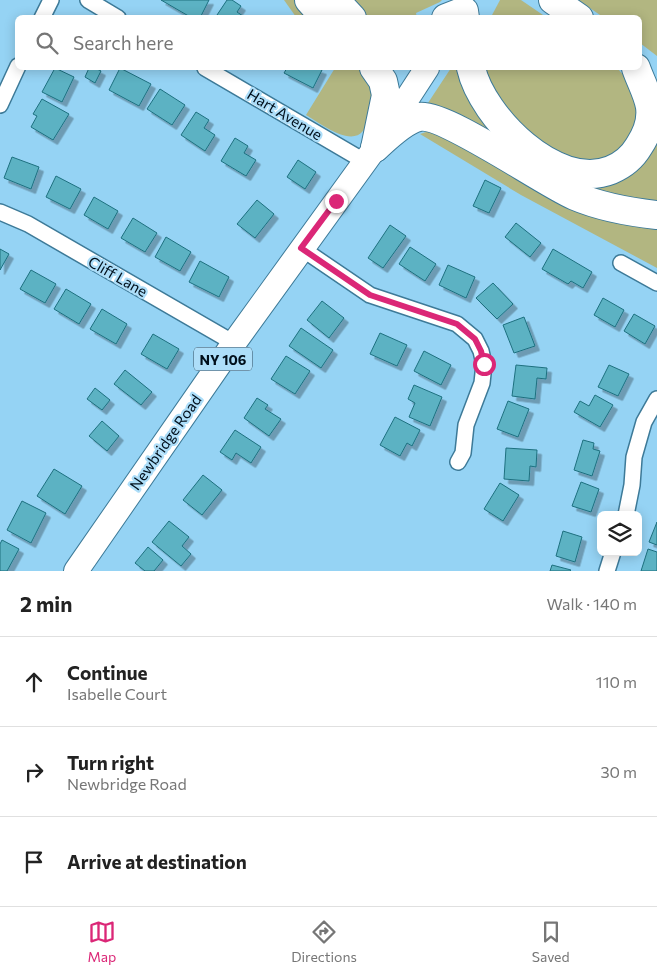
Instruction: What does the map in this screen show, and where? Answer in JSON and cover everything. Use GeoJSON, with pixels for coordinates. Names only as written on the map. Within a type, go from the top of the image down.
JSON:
{"type":"FeatureCollection","features":[{"type":"Feature","properties":{"kind":"highway"},"geometry":{"type":"LineString","coordinates":[[309,0],[322,15]]}},
{"type":"Feature","properties":{"kind":"highway"},"geometry":{"type":"LineString","coordinates":[[335,0],[349,15]]}},
{"type":"Feature","properties":{"kind":"highway"},"geometry":{"type":"LineString","coordinates":[[553,0],[575,15]]}},
{"type":"Feature","properties":{"kind":"highway"},"geometry":{"type":"LineString","coordinates":[[642,59],[657,70]]}},
{"type":"Feature","properties":{"kind":"highway"},"geometry":{"type":"LineString","coordinates":[[370,155],[386,95],[383,81],[375,70]]}},
{"type":"Feature","properties":{"kind":"highway"},"geometry":{"type":"LineString","coordinates":[[472,70],[483,98],[502,123],[524,145],[539,157],[564,170],[585,174],[602,173],[621,166],[635,154],[647,135],[650,106],[637,70]]}},
{"type":"Feature","properties":{"kind":"highway"},"geometry":{"type":"LineString","coordinates":[[370,155],[400,127],[419,117],[433,118],[459,129],[552,185],[577,197],[632,212],[657,215]]}},
{"type":"Feature","properties":{"kind":"main road","name":"Newbridge Road"},"geometry":{"type":"LineString","coordinates":[[76,571],[301,248],[370,155],[426,70]]}},
{"type":"Feature","properties":{"kind":"street"},"geometry":{"type":"LineString","coordinates":[[44,15],[51,0]]}},
{"type":"Feature","properties":{"kind":"street"},"geometry":{"type":"LineString","coordinates":[[88,0],[113,15]]}},
{"type":"Feature","properties":{"kind":"street"},"geometry":{"type":"LineString","coordinates":[[0,105],[16,70]]}},
{"type":"Feature","properties":{"kind":"street","name":"Hart Avenue"},"geometry":{"type":"LineString","coordinates":[[209,70],[370,155]]}},
{"type":"Feature","properties":{"kind":"street","name":"Cliff Lane"},"geometry":{"type":"LineString","coordinates":[[0,212],[28,224],[234,343]]}},
{"type":"Feature","properties":{"kind":"street"},"geometry":{"type":"LineString","coordinates":[[301,248],[370,295],[457,324],[475,339],[481,351],[484,364],[482,383],[466,425],[463,453],[458,462]]}},
{"type":"Feature","properties":{"kind":"street"},"geometry":{"type":"LineString","coordinates":[[621,263],[657,283]]}},
{"type":"Feature","properties":{"kind":"street"},"geometry":{"type":"LineString","coordinates":[[627,511],[632,485],[634,456],[644,422],[657,398]]}},
{"type":"Feature","properties":{"kind":"street"},"geometry":{"type":"LineString","coordinates":[[607,571],[612,556]]}},
{"type":"Feature","properties":{"kind":"green space"},"geometry":{"type":"Polygon","coordinates":[[[284,0],[297,0],[312,15],[295,15],[284,0]]]}},
{"type":"Feature","properties":{"kind":"green space"},"geometry":{"type":"Polygon","coordinates":[[[342,0],[442,0],[416,13],[416,15],[356,15],[342,0]]]}},
{"type":"Feature","properties":{"kind":"green space"},"geometry":{"type":"Polygon","coordinates":[[[500,0],[521,0],[543,15],[492,15],[500,0]]]}},
{"type":"Feature","properties":{"kind":"green space"},"geometry":{"type":"Polygon","coordinates":[[[578,0],[657,0],[657,56],[642,45],[642,15],[600,15],[578,0]]]}},
{"type":"Feature","properties":{"kind":"green space"},"geometry":{"type":"Polygon","coordinates":[[[334,70],[366,70],[379,103],[363,131],[357,135],[343,135],[306,115],[334,70]]]}},
{"type":"Feature","properties":{"kind":"green space"},"geometry":{"type":"Polygon","coordinates":[[[450,70],[462,70],[490,125],[602,183],[657,126],[657,210],[607,202],[422,112],[450,70]]]}},
{"type":"Feature","properties":{"kind":"green space"},"geometry":{"type":"Polygon","coordinates":[[[476,70],[619,70],[638,91],[644,111],[628,152],[582,170],[515,130],[476,70]]]}},
{"type":"Feature","properties":{"kind":"green space"},"geometry":{"type":"Polygon","coordinates":[[[427,126],[657,224],[657,268],[521,195],[420,134],[426,132],[427,126]]]}},
{"type":"Feature","properties":{"kind":"building"},"geometry":{"type":"Polygon","coordinates":[[[161,0],[209,0],[202,15],[187,15],[161,0]]]}},
{"type":"Feature","properties":{"kind":"building"},"geometry":{"type":"Polygon","coordinates":[[[227,0],[232,0],[241,6],[237,12],[242,15],[217,15],[227,0]]]}},
{"type":"Feature","properties":{"kind":"building"},"geometry":{"type":"Polygon","coordinates":[[[54,70],[59,70],[74,77],[62,102],[42,92],[54,70]]]}},
{"type":"Feature","properties":{"kind":"building"},"geometry":{"type":"Polygon","coordinates":[[[88,70],[101,71],[95,83],[85,77],[88,70]]]}},
{"type":"Feature","properties":{"kind":"building"},"geometry":{"type":"Polygon","coordinates":[[[119,70],[124,70],[151,84],[139,106],[109,90],[119,70]]]}},
{"type":"Feature","properties":{"kind":"building"},"geometry":{"type":"Polygon","coordinates":[[[286,70],[322,70],[313,88],[284,73],[286,70]]]}},
{"type":"Feature","properties":{"kind":"building"},"geometry":{"type":"Polygon","coordinates":[[[160,89],[185,105],[172,125],[147,109],[160,89]]]}},
{"type":"Feature","properties":{"kind":"building"},"geometry":{"type":"Polygon","coordinates":[[[42,99],[69,114],[53,140],[31,127],[37,116],[33,114],[42,99]]]}},
{"type":"Feature","properties":{"kind":"building"},"geometry":{"type":"Polygon","coordinates":[[[196,112],[209,120],[204,128],[215,135],[205,151],[181,135],[196,112]]]}},
{"type":"Feature","properties":{"kind":"building"},"geometry":{"type":"Polygon","coordinates":[[[235,138],[248,146],[244,153],[256,160],[246,176],[221,161],[235,138]]]}},
{"type":"Feature","properties":{"kind":"building"},"geometry":{"type":"Polygon","coordinates":[[[12,157],[39,167],[31,189],[4,178],[12,157]]]}},
{"type":"Feature","properties":{"kind":"building"},"geometry":{"type":"Polygon","coordinates":[[[298,160],[316,172],[305,189],[287,177],[298,160]]]}},
{"type":"Feature","properties":{"kind":"building"},"geometry":{"type":"Polygon","coordinates":[[[56,176],[81,189],[70,209],[46,197],[56,176]]]}},
{"type":"Feature","properties":{"kind":"building"},"geometry":{"type":"Polygon","coordinates":[[[485,180],[501,188],[489,213],[473,206],[485,180]]]}},
{"type":"Feature","properties":{"kind":"building"},"geometry":{"type":"Polygon","coordinates":[[[94,197],[118,211],[108,229],[84,215],[94,197]]]}},
{"type":"Feature","properties":{"kind":"building"},"geometry":{"type":"Polygon","coordinates":[[[257,200],[274,214],[255,238],[237,224],[257,200]]]}},
{"type":"Feature","properties":{"kind":"building"},"geometry":{"type":"Polygon","coordinates":[[[133,218],[157,233],[145,252],[121,238],[133,218]]]}},
{"type":"Feature","properties":{"kind":"building"},"geometry":{"type":"Polygon","coordinates":[[[516,223],[541,243],[530,257],[505,237],[516,223]]]}},
{"type":"Feature","properties":{"kind":"building"},"geometry":{"type":"Polygon","coordinates":[[[390,225],[406,236],[383,268],[368,258],[390,225]]]}},
{"type":"Feature","properties":{"kind":"building"},"geometry":{"type":"Polygon","coordinates":[[[166,237],[191,252],[180,271],[155,257],[166,237]]]}},
{"type":"Feature","properties":{"kind":"building"},"geometry":{"type":"Polygon","coordinates":[[[410,247],[436,264],[425,281],[399,264],[410,247]]]}},
{"type":"Feature","properties":{"kind":"building"},"geometry":{"type":"Polygon","coordinates":[[[0,249],[9,254],[0,270],[0,249]]]}},
{"type":"Feature","properties":{"kind":"building"},"geometry":{"type":"Polygon","coordinates":[[[553,249],[592,272],[583,288],[571,281],[568,284],[542,269],[553,249]]]}},
{"type":"Feature","properties":{"kind":"building"},"geometry":{"type":"Polygon","coordinates":[[[200,261],[229,277],[219,297],[189,282],[200,261]]]}},
{"type":"Feature","properties":{"kind":"building"},"geometry":{"type":"Polygon","coordinates":[[[448,265],[475,277],[466,298],[439,285],[448,265]]]}},
{"type":"Feature","properties":{"kind":"building"},"geometry":{"type":"Polygon","coordinates":[[[31,270],[56,284],[45,303],[20,289],[31,270]]]}},
{"type":"Feature","properties":{"kind":"building"},"geometry":{"type":"Polygon","coordinates":[[[493,283],[513,304],[497,319],[476,298],[493,283]]]}},
{"type":"Feature","properties":{"kind":"building"},"geometry":{"type":"Polygon","coordinates":[[[66,289],[91,304],[79,324],[54,309],[66,289]]]}},
{"type":"Feature","properties":{"kind":"building"},"geometry":{"type":"Polygon","coordinates":[[[603,298],[624,310],[615,327],[594,315],[603,298]]]}},
{"type":"Feature","properties":{"kind":"building"},"geometry":{"type":"Polygon","coordinates":[[[322,301],[344,318],[329,338],[307,320],[322,301]]]}},
{"type":"Feature","properties":{"kind":"building"},"geometry":{"type":"Polygon","coordinates":[[[102,309],[127,324],[116,344],[90,329],[102,309]]]}},
{"type":"Feature","properties":{"kind":"building"},"geometry":{"type":"Polygon","coordinates":[[[634,314],[655,326],[645,344],[624,331],[634,314]]]}},
{"type":"Feature","properties":{"kind":"building"},"geometry":{"type":"Polygon","coordinates":[[[524,317],[535,346],[514,353],[503,325],[524,317]]]}},
{"type":"Feature","properties":{"kind":"building"},"geometry":{"type":"Polygon","coordinates":[[[301,328],[333,350],[321,368],[289,346],[301,328]]]}},
{"type":"Feature","properties":{"kind":"building"},"geometry":{"type":"Polygon","coordinates":[[[380,333],[407,345],[397,366],[370,354],[380,333]]]}},
{"type":"Feature","properties":{"kind":"building"},"geometry":{"type":"Polygon","coordinates":[[[153,334],[179,349],[167,369],[141,354],[153,334]]]}},
{"type":"Feature","properties":{"kind":"building"},"geometry":{"type":"Polygon","coordinates":[[[424,351],[451,365],[441,385],[414,371],[424,351]]]}},
{"type":"Feature","properties":{"kind":"building"},"geometry":{"type":"Polygon","coordinates":[[[286,356],[310,371],[295,394],[271,379],[286,356]]]}},
{"type":"Feature","properties":{"kind":"building"},"geometry":{"type":"Polygon","coordinates":[[[516,365],[547,368],[546,379],[537,378],[535,399],[512,396],[516,365]]]}},
{"type":"Feature","properties":{"kind":"building"},"geometry":{"type":"Polygon","coordinates":[[[609,365],[629,374],[618,396],[598,387],[609,365]]]}},
{"type":"Feature","properties":{"kind":"building"},"geometry":{"type":"Polygon","coordinates":[[[125,370],[152,392],[141,405],[114,384],[125,370]]]}},
{"type":"Feature","properties":{"kind":"building"},"geometry":{"type":"Polygon","coordinates":[[[414,385],[442,397],[430,426],[409,417],[415,403],[408,399],[414,385]]]}},
{"type":"Feature","properties":{"kind":"building"},"geometry":{"type":"Polygon","coordinates":[[[95,388],[110,400],[102,410],[87,399],[95,388]]]}},
{"type":"Feature","properties":{"kind":"building"},"geometry":{"type":"Polygon","coordinates":[[[595,395],[613,405],[600,427],[574,412],[580,401],[589,406],[595,395]]]}},
{"type":"Feature","properties":{"kind":"building"},"geometry":{"type":"Polygon","coordinates":[[[257,398],[268,405],[265,409],[281,419],[269,436],[244,418],[257,398]]]}},
{"type":"Feature","properties":{"kind":"building"},"geometry":{"type":"Polygon","coordinates":[[[508,401],[529,409],[518,437],[497,429],[508,401]]]}},
{"type":"Feature","properties":{"kind":"building"},"geometry":{"type":"Polygon","coordinates":[[[395,417],[420,430],[412,446],[407,443],[400,456],[380,445],[395,417]]]}},
{"type":"Feature","properties":{"kind":"building"},"geometry":{"type":"Polygon","coordinates":[[[102,421],[119,436],[107,451],[89,436],[102,421]]]}},
{"type":"Feature","properties":{"kind":"building"},"geometry":{"type":"Polygon","coordinates":[[[235,430],[261,447],[251,463],[236,453],[232,460],[220,452],[235,430]]]}},
{"type":"Feature","properties":{"kind":"building"},"geometry":{"type":"Polygon","coordinates":[[[583,440],[594,443],[593,449],[600,451],[592,476],[574,470],[583,440]]]}},
{"type":"Feature","properties":{"kind":"building"},"geometry":{"type":"Polygon","coordinates":[[[506,448],[537,450],[536,467],[530,466],[529,481],[504,479],[506,448]]]}},
{"type":"Feature","properties":{"kind":"building"},"geometry":{"type":"Polygon","coordinates":[[[54,469],[82,486],[65,514],[37,496],[54,469]]]}},
{"type":"Feature","properties":{"kind":"building"},"geometry":{"type":"Polygon","coordinates":[[[203,475],[222,490],[202,515],[183,500],[203,475]]]}},
{"type":"Feature","properties":{"kind":"building"},"geometry":{"type":"Polygon","coordinates":[[[581,482],[599,489],[591,512],[572,506],[581,482]]]}},
{"type":"Feature","properties":{"kind":"building"},"geometry":{"type":"Polygon","coordinates":[[[500,483],[519,495],[503,521],[484,509],[500,483]]]}},
{"type":"Feature","properties":{"kind":"building"},"geometry":{"type":"Polygon","coordinates":[[[22,501],[46,513],[31,543],[7,530],[22,501]]]}},
{"type":"Feature","properties":{"kind":"building"},"geometry":{"type":"Polygon","coordinates":[[[169,521],[189,537],[182,546],[191,554],[181,566],[152,542],[169,521]]]}},
{"type":"Feature","properties":{"kind":"building"},"geometry":{"type":"Polygon","coordinates":[[[657,522],[657,545],[649,542],[657,522]]]}},
{"type":"Feature","properties":{"kind":"building"},"geometry":{"type":"Polygon","coordinates":[[[563,531],[582,537],[575,562],[556,556],[563,531]]]}},
{"type":"Feature","properties":{"kind":"building"},"geometry":{"type":"Polygon","coordinates":[[[2,540],[19,549],[7,571],[0,571],[0,544],[2,540]]]}},
{"type":"Feature","properties":{"kind":"building"},"geometry":{"type":"Polygon","coordinates":[[[148,547],[163,560],[154,571],[145,571],[135,563],[148,547]]]}},
{"type":"Feature","properties":{"kind":"building"},"geometry":{"type":"Polygon","coordinates":[[[648,549],[657,552],[657,571],[641,571],[648,549]]]}},
{"type":"Feature","properties":{"kind":"building"},"geometry":{"type":"Polygon","coordinates":[[[552,565],[571,570],[550,571],[552,565]]]}},
{"type":"Feature","properties":{"kind":"route"},"geometry":{"type":"LineString","coordinates":[[336,201],[301,248],[370,295],[457,324],[475,339],[481,351],[484,364]]}}]}
